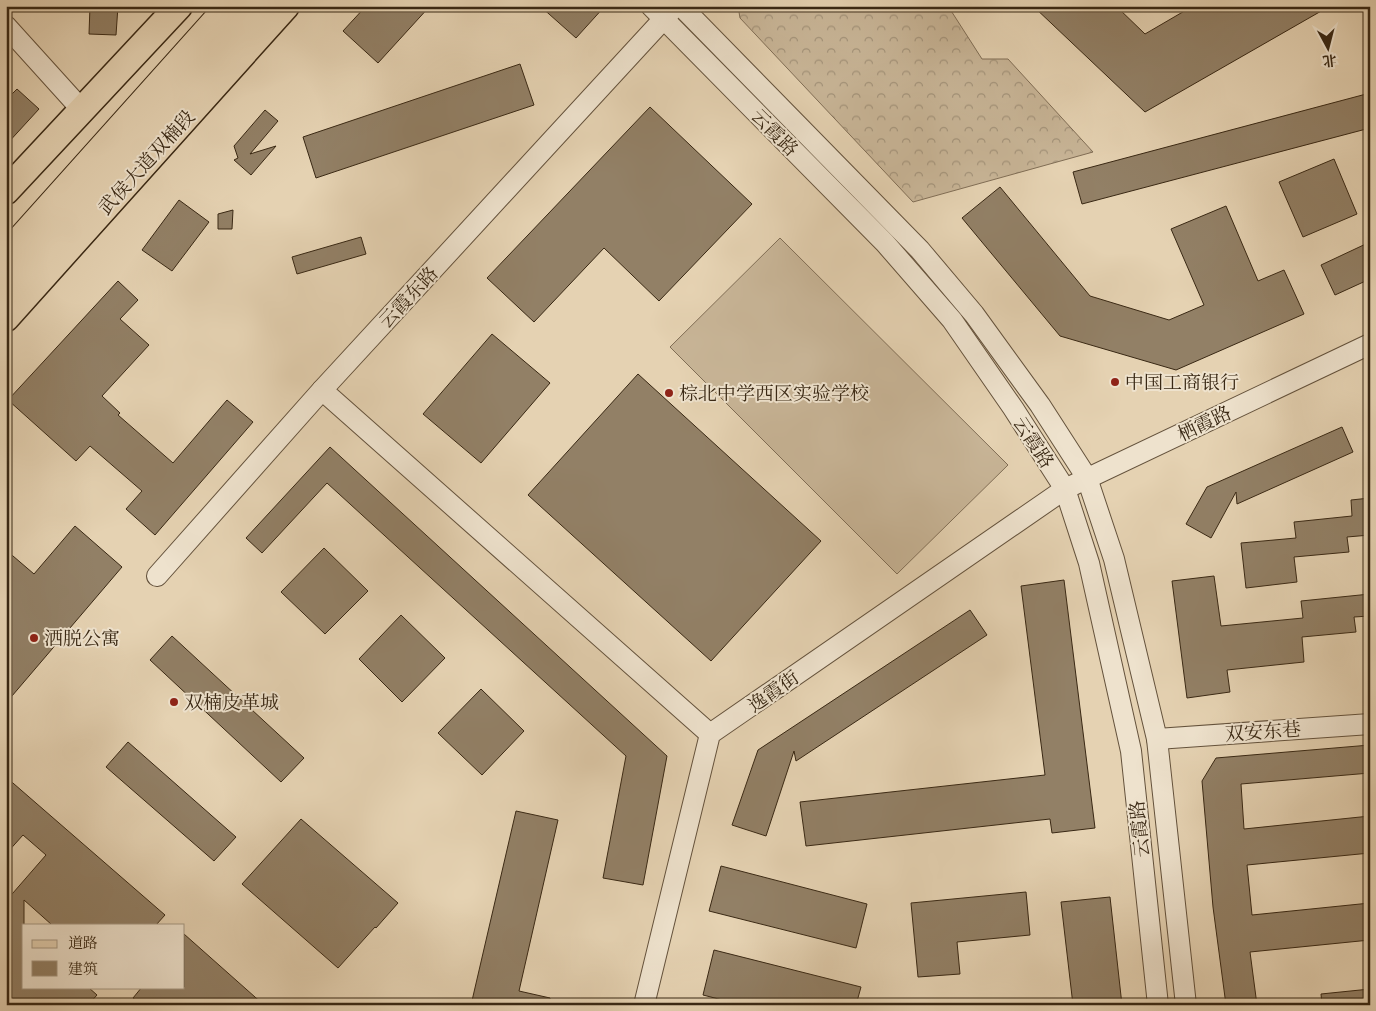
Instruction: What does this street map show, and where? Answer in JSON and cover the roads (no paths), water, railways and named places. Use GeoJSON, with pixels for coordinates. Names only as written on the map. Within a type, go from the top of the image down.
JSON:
{"type":"FeatureCollection","features":[{"type":"Feature","properties":{"kind":"highway"},"geometry":{"type":"LineString","coordinates":[[6,256],[230,6]]}},
{"type":"Feature","properties":{"kind":"highway"},"geometry":{"type":"LineString","coordinates":[[6,291],[262,6]]}},
{"type":"Feature","properties":{"kind":"main road"},"geometry":{"type":"LineString","coordinates":[[6,191],[179,6]]}},
{"type":"Feature","properties":{"kind":"main road","name":"武侯大道双楠段"},"geometry":{"type":"LineString","coordinates":[[6,318],[286,6]]}},
{"type":"Feature","properties":{"kind":"street"},"geometry":{"type":"LineString","coordinates":[[681,6],[920,250],[974,314],[1040,405],[1087,478],[1114,559],[1157,739],[1186,1005]]}},
{"type":"Feature","properties":{"kind":"street","name":"云霞东路"},"geometry":{"type":"LineString","coordinates":[[156,576],[663,11]]}},
{"type":"Feature","properties":{"kind":"street","name":"云霞路"},"geometry":{"type":"LineString","coordinates":[[663,11],[885,243],[952,320],[1013,408],[1065,489],[1089,562],[1131,751],[1158,1005]]}},
{"type":"Feature","properties":{"kind":"street"},"geometry":{"type":"LineString","coordinates":[[6,26],[82,110]]}},
{"type":"Feature","properties":{"kind":"street","name":"栖霞路"},"geometry":{"type":"LineString","coordinates":[[1065,489],[1370,344]]}},
{"type":"Feature","properties":{"kind":"street"},"geometry":{"type":"LineString","coordinates":[[322,390],[710,734],[644,1005]]}},
{"type":"Feature","properties":{"kind":"street","name":"逸霞街"},"geometry":{"type":"LineString","coordinates":[[710,734],[1065,489]]}},
{"type":"Feature","properties":{"kind":"street","name":"双安东巷"},"geometry":{"type":"LineString","coordinates":[[1157,739],[1370,724]]}},
{"type":"Feature","properties":{"kind":"place","name":"中国工商银行"},"geometry":{"type":"Point","coordinates":[1115,382]}},
{"type":"Feature","properties":{"kind":"place","name":"棕北中学西区实验学校"},"geometry":{"type":"Point","coordinates":[669,393]}},
{"type":"Feature","properties":{"kind":"place","name":"洒脱公寓"},"geometry":{"type":"Point","coordinates":[34,638]}},
{"type":"Feature","properties":{"kind":"place","name":"双楠皮革城"},"geometry":{"type":"Point","coordinates":[174,702]}}]}
